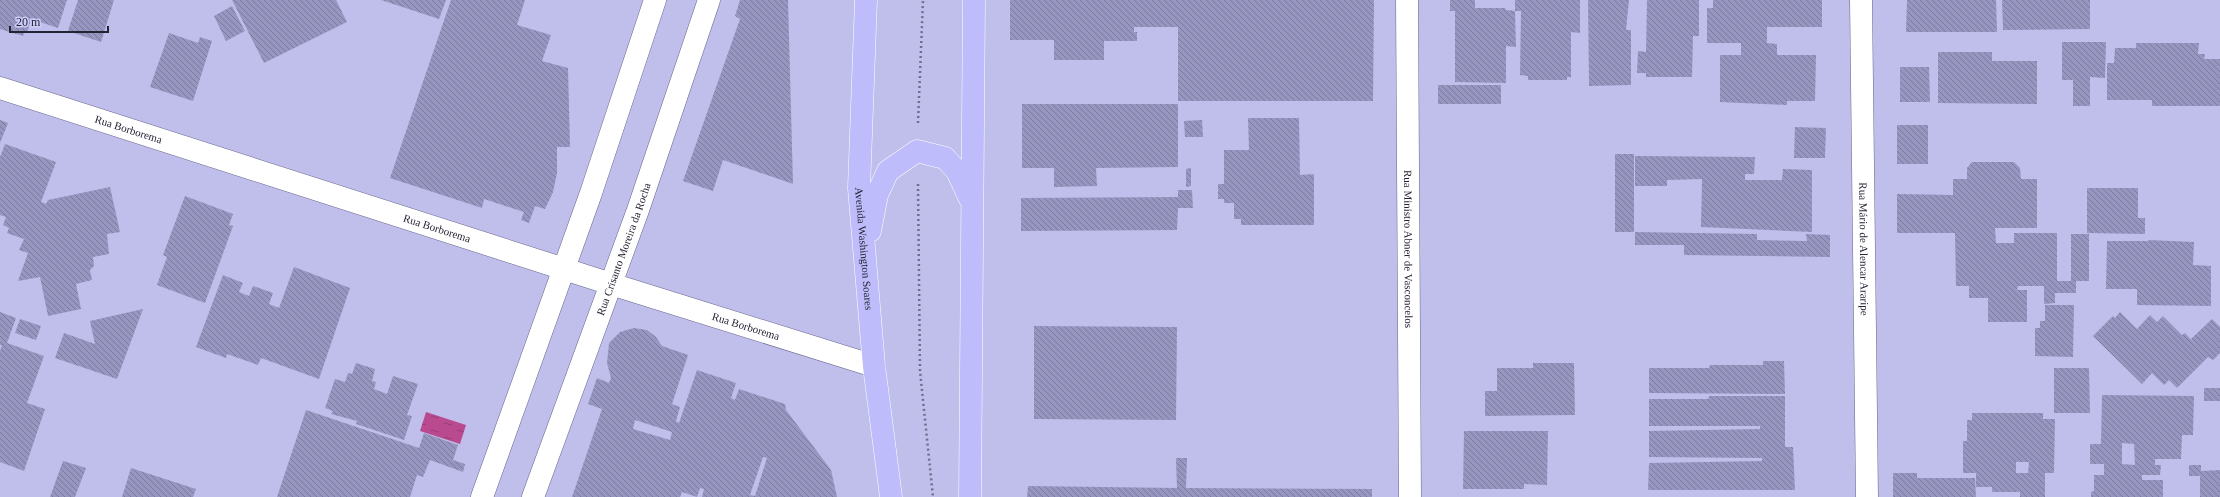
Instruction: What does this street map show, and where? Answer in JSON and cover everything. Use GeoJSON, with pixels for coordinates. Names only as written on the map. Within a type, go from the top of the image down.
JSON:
{"type":"FeatureCollection","features":[{"type":"Feature","properties":{"kind":"highway","name":"Avenida Washington Soares"},"geometry":{"type":"LineString","coordinates":[[866,0],[859,188],[874,366],[891,497]]}},
{"type":"Feature","properties":{"kind":"highway"},"geometry":{"type":"LineString","coordinates":[[970,497],[971,200],[974,0]]}},
{"type":"Feature","properties":{"kind":"highway"},"geometry":{"type":"LineString","coordinates":[[865,262],[877,195],[888,171],[917,151],[945,158],[957,172],[971,200]]}},
{"type":"Feature","properties":{"kind":"street"},"geometry":{"type":"LineString","coordinates":[[482,497],[564,269],[640,50],[655,0]]}},
{"type":"Feature","properties":{"kind":"street","name":"Rua Crisanto Moreira da Rocha"},"geometry":{"type":"LineString","coordinates":[[533,497],[638,210],[709,0]]}},
{"type":"Feature","properties":{"kind":"street","name":"Rua Ministro Abner de Vasconcelos"},"geometry":{"type":"LineString","coordinates":[[1407,0],[1410,497]]}},
{"type":"Feature","properties":{"kind":"street","name":"Rua Mário de Alencar Araripe"},"geometry":{"type":"LineString","coordinates":[[1861,0],[1867,497]]}},
{"type":"Feature","properties":{"kind":"street","name":"Rua Borborema"},"geometry":{"type":"LineString","coordinates":[[0,88],[611,284],[874,366]]}},
{"type":"Feature","properties":{"kind":"path"},"geometry":{"type":"LineString","coordinates":[[923,0],[917,151],[920,371],[933,497]]}},
{"type":"Feature","properties":{"kind":"water"},"geometry":{"type":"Polygon","coordinates":[[[426,412],[466,425],[460,444],[420,431],[426,412]]]}},
{"type":"Feature","properties":{"kind":"building"},"geometry":{"type":"Polygon","coordinates":[[[0,0],[67,0],[58,28],[31,19],[27,33],[24,33],[23,36],[0,29],[0,0]]]}},
{"type":"Feature","properties":{"kind":"building"},"geometry":{"type":"Polygon","coordinates":[[[78,0],[114,0],[101,42],[68,31],[78,0]]]}},
{"type":"Feature","properties":{"kind":"building"},"geometry":{"type":"Polygon","coordinates":[[[232,0],[336,0],[347,22],[264,63],[232,0]]]}},
{"type":"Feature","properties":{"kind":"building"},"geometry":{"type":"Polygon","coordinates":[[[381,0],[446,0],[439,19],[381,0]]]}},
{"type":"Feature","properties":{"kind":"building"},"geometry":{"type":"Polygon","coordinates":[[[451,0],[525,0],[517,25],[551,35],[542,61],[568,68],[570,147],[557,147],[557,173],[553,192],[545,209],[535,206],[529,223],[521,220],[524,212],[484,199],[482,208],[390,178],[451,0]]]}},
{"type":"Feature","properties":{"kind":"building"},"geometry":{"type":"Polygon","coordinates":[[[740,0],[788,0],[793,184],[723,160],[713,191],[683,181],[740,19],[735,16],[740,0]]]}},
{"type":"Feature","properties":{"kind":"building"},"geometry":{"type":"Polygon","coordinates":[[[1010,0],[1374,0],[1373,101],[1178,101],[1178,27],[1134,27],[1134,32],[1137,32],[1137,41],[1104,41],[1104,60],[1054,60],[1054,40],[1010,40],[1010,0]]]}},
{"type":"Feature","properties":{"kind":"building"},"geometry":{"type":"Polygon","coordinates":[[[1450,0],[1475,0],[1475,8],[1505,8],[1506,10],[1515,11],[1516,47],[1506,46],[1506,83],[1455,82],[1455,11],[1450,11],[1450,0]]]}},
{"type":"Feature","properties":{"kind":"building"},"geometry":{"type":"Polygon","coordinates":[[[1515,0],[1580,0],[1580,33],[1571,32],[1571,77],[1567,77],[1567,80],[1528,80],[1528,76],[1520,75],[1521,11],[1515,11],[1515,0]]]}},
{"type":"Feature","properties":{"kind":"building"},"geometry":{"type":"Polygon","coordinates":[[[1588,0],[1629,0],[1626,30],[1631,30],[1631,85],[1589,86],[1588,0]]]}},
{"type":"Feature","properties":{"kind":"building"},"geometry":{"type":"Polygon","coordinates":[[[1647,0],[1699,0],[1699,36],[1693,36],[1692,77],[1646,77],[1646,73],[1637,73],[1638,51],[1646,52],[1647,0]]]}},
{"type":"Feature","properties":{"kind":"building"},"geometry":{"type":"Polygon","coordinates":[[[1713,0],[1822,0],[1822,27],[1767,27],[1767,43],[1777,44],[1777,55],[1816,55],[1815,101],[1787,101],[1787,105],[1720,102],[1720,55],[1741,55],[1741,43],[1707,43],[1707,8],[1713,8],[1713,0]]]}},
{"type":"Feature","properties":{"kind":"building"},"geometry":{"type":"Polygon","coordinates":[[[1907,0],[1996,0],[1997,32],[1906,32],[1907,0]]]}},
{"type":"Feature","properties":{"kind":"building"},"geometry":{"type":"Polygon","coordinates":[[[2002,0],[2090,0],[2090,29],[2003,30],[2002,0]]]}},
{"type":"Feature","properties":{"kind":"building"},"geometry":{"type":"Polygon","coordinates":[[[232,6],[245,31],[226,41],[214,16],[232,6]]]}},
{"type":"Feature","properties":{"kind":"building"},"geometry":{"type":"Polygon","coordinates":[[[169,33],[198,43],[200,37],[212,41],[193,101],[150,87],[169,33]]]}},
{"type":"Feature","properties":{"kind":"building"},"geometry":{"type":"Polygon","coordinates":[[[2062,42],[2106,42],[2105,78],[2090,77],[2090,106],[2073,106],[2073,80],[2062,80],[2062,42]]]}},
{"type":"Feature","properties":{"kind":"building"},"geometry":{"type":"Polygon","coordinates":[[[2136,43],[2199,43],[2198,54],[2205,54],[2204,59],[2220,59],[2220,106],[2152,106],[2152,100],[2107,100],[2107,63],[2114,63],[2115,48],[2136,48],[2136,43]]]}},
{"type":"Feature","properties":{"kind":"building"},"geometry":{"type":"Polygon","coordinates":[[[1938,52],[1992,52],[1992,61],[2037,61],[2037,104],[1938,103],[1938,52]]]}},
{"type":"Feature","properties":{"kind":"building"},"geometry":{"type":"Polygon","coordinates":[[[1900,67],[1929,67],[1930,102],[1900,102],[1900,67]]]}},
{"type":"Feature","properties":{"kind":"building"},"geometry":{"type":"Polygon","coordinates":[[[1438,85],[1501,85],[1501,104],[1438,104],[1438,85]]]}},
{"type":"Feature","properties":{"kind":"building"},"geometry":{"type":"Polygon","coordinates":[[[1022,104],[1178,104],[1178,167],[1096,168],[1097,186],[1054,187],[1054,168],[1022,168],[1022,104]]]}},
{"type":"Feature","properties":{"kind":"building"},"geometry":{"type":"Polygon","coordinates":[[[1248,118],[1299,118],[1300,175],[1314,174],[1314,225],[1241,225],[1241,219],[1234,219],[1234,203],[1224,203],[1224,199],[1218,199],[1218,184],[1224,184],[1224,150],[1249,150],[1248,118]]]}},
{"type":"Feature","properties":{"kind":"building"},"geometry":{"type":"Polygon","coordinates":[[[0,120],[8,123],[0,143],[0,120]]]}},
{"type":"Feature","properties":{"kind":"building"},"geometry":{"type":"Polygon","coordinates":[[[1202,120],[1203,137],[1185,137],[1184,121],[1202,120]]]}},
{"type":"Feature","properties":{"kind":"building"},"geometry":{"type":"Polygon","coordinates":[[[1897,125],[1928,125],[1928,164],[1897,164],[1897,125]]]}},
{"type":"Feature","properties":{"kind":"building"},"geometry":{"type":"Polygon","coordinates":[[[1795,127],[1826,128],[1825,158],[1794,158],[1795,127]]]}},
{"type":"Feature","properties":{"kind":"building"},"geometry":{"type":"Polygon","coordinates":[[[5,144],[56,162],[41,202],[46,204],[48,200],[110,187],[120,232],[107,234],[109,254],[93,257],[94,266],[90,270],[92,280],[76,284],[81,309],[48,316],[40,277],[18,281],[28,253],[19,250],[24,239],[7,233],[9,228],[3,225],[6,217],[0,215],[0,157],[5,144]]]}},
{"type":"Feature","properties":{"kind":"building"},"geometry":{"type":"Polygon","coordinates":[[[1615,154],[1634,154],[1634,232],[1615,232],[1615,154]]]}},
{"type":"Feature","properties":{"kind":"building"},"geometry":{"type":"Polygon","coordinates":[[[1635,156],[1755,157],[1754,174],[1745,174],[1745,180],[1782,180],[1783,169],[1812,170],[1812,232],[1701,227],[1702,179],[1667,180],[1667,186],[1635,186],[1635,156]]]}},
{"type":"Feature","properties":{"kind":"building"},"geometry":{"type":"Polygon","coordinates":[[[1972,162],[2014,162],[2020,168],[2021,179],[2037,179],[2037,228],[1995,228],[1996,243],[2014,243],[2014,233],[2057,233],[2057,281],[2071,281],[2071,234],[2089,234],[2089,281],[2076,281],[2076,293],[2055,293],[2055,303],[2044,304],[2044,286],[2018,286],[2017,290],[2027,290],[2027,322],[1988,322],[1988,298],[1969,298],[1969,286],[1956,286],[1955,233],[1897,233],[1897,194],[1953,195],[1953,179],[1967,179],[1967,168],[1972,162]]]}},
{"type":"Feature","properties":{"kind":"building"},"geometry":{"type":"Polygon","coordinates":[[[1191,168],[1191,186],[1186,187],[1186,169],[1191,168]]]}},
{"type":"Feature","properties":{"kind":"building"},"geometry":{"type":"Polygon","coordinates":[[[2087,188],[2138,188],[2138,218],[2145,218],[2145,234],[2087,233],[2087,188]]]}},
{"type":"Feature","properties":{"kind":"building"},"geometry":{"type":"Polygon","coordinates":[[[1178,190],[1192,190],[1193,208],[1178,208],[1177,230],[1021,231],[1021,198],[1178,197],[1178,190]]]}},
{"type":"Feature","properties":{"kind":"building"},"geometry":{"type":"Polygon","coordinates":[[[185,196],[233,214],[229,225],[233,226],[205,303],[157,285],[167,257],[163,255],[185,196]]]}},
{"type":"Feature","properties":{"kind":"building"},"geometry":{"type":"Polygon","coordinates":[[[1635,232],[1757,234],[1757,240],[1807,241],[1806,234],[1830,235],[1830,257],[1684,255],[1684,245],[1635,245],[1635,232]]]}},
{"type":"Feature","properties":{"kind":"building"},"geometry":{"type":"Polygon","coordinates":[[[2148,240],[2194,242],[2193,265],[2211,266],[2211,306],[2137,305],[2137,289],[2106,289],[2107,241],[2149,241],[2148,240]]]}},
{"type":"Feature","properties":{"kind":"building"},"geometry":{"type":"Polygon","coordinates":[[[294,267],[350,288],[319,379],[261,358],[258,365],[227,354],[226,358],[196,347],[223,275],[243,283],[239,292],[249,296],[253,286],[273,293],[269,304],[279,308],[294,267]]]}},
{"type":"Feature","properties":{"kind":"building"},"geometry":{"type":"Polygon","coordinates":[[[2045,305],[2074,305],[2073,357],[2035,356],[2035,328],[2040,328],[2040,321],[2045,321],[2045,305]]]}},
{"type":"Feature","properties":{"kind":"building"},"geometry":{"type":"Polygon","coordinates":[[[143,309],[117,379],[55,358],[64,333],[95,344],[90,321],[143,309]]]}},
{"type":"Feature","properties":{"kind":"building"},"geometry":{"type":"Polygon","coordinates":[[[0,312],[16,318],[7,343],[44,356],[27,403],[45,409],[24,471],[0,462],[0,351],[2,345],[0,345],[0,312]]]}},
{"type":"Feature","properties":{"kind":"building"},"geometry":{"type":"Polygon","coordinates":[[[2120,312],[2137,329],[2150,315],[2157,322],[2163,316],[2182,335],[2185,333],[2197,346],[2191,339],[2212,319],[2220,327],[2220,353],[2213,360],[2208,357],[2177,388],[2169,380],[2164,385],[2152,373],[2142,384],[2093,336],[2113,316],[2115,318],[2120,312]]]}},
{"type":"Feature","properties":{"kind":"building"},"geometry":{"type":"Polygon","coordinates":[[[20,319],[41,326],[36,340],[15,333],[20,319]]]}},
{"type":"Feature","properties":{"kind":"building"},"geometry":{"type":"Polygon","coordinates":[[[1034,326],[1177,327],[1176,420],[1034,419],[1034,326]]]}},
{"type":"Feature","properties":{"kind":"building"},"geometry":{"type":"Polygon","coordinates":[[[634,328],[647,330],[656,337],[662,346],[688,355],[672,404],[680,407],[676,421],[679,423],[697,370],[736,383],[731,398],[735,400],[739,389],[785,404],[786,410],[831,470],[837,497],[702,497],[704,489],[700,488],[697,497],[682,492],[680,497],[572,497],[602,409],[588,404],[597,378],[609,383],[611,378],[607,363],[609,343],[620,332],[634,328]],[[635,420],[633,429],[670,440],[672,432],[635,420]],[[763,457],[750,495],[755,496],[767,458],[763,457]]]}},
{"type":"Feature","properties":{"kind":"building"},"geometry":{"type":"Polygon","coordinates":[[[1763,361],[1784,361],[1785,394],[1649,393],[1649,368],[1709,368],[1710,365],[1763,365],[1763,361]]]}},
{"type":"Feature","properties":{"kind":"building"},"geometry":{"type":"Polygon","coordinates":[[[356,363],[375,369],[372,381],[376,382],[374,389],[387,394],[393,376],[418,384],[407,415],[412,416],[404,440],[356,424],[357,421],[331,414],[333,411],[325,408],[335,379],[345,382],[348,373],[352,374],[356,363]]]}},
{"type":"Feature","properties":{"kind":"building"},"geometry":{"type":"Polygon","coordinates":[[[1533,363],[1574,363],[1575,415],[1485,416],[1485,391],[1497,391],[1497,368],[1533,368],[1533,363]]]}},
{"type":"Feature","properties":{"kind":"building"},"geometry":{"type":"Polygon","coordinates":[[[2054,368],[2089,368],[2090,413],[2054,413],[2054,368]]]}},
{"type":"Feature","properties":{"kind":"building"},"geometry":{"type":"Polygon","coordinates":[[[2204,388],[2220,388],[2220,401],[2204,401],[2204,388]]]}},
{"type":"Feature","properties":{"kind":"building"},"geometry":{"type":"Polygon","coordinates":[[[2102,395],[2194,396],[2193,435],[2182,435],[2181,459],[2155,459],[2155,465],[2161,465],[2160,475],[2142,475],[2142,480],[2163,480],[2163,497],[2091,497],[2091,492],[2094,491],[2094,475],[2104,475],[2104,464],[2090,464],[2090,444],[2101,444],[2102,395]],[[2122,443],[2122,464],[2135,465],[2134,444],[2122,443]]]}},
{"type":"Feature","properties":{"kind":"building"},"geometry":{"type":"Polygon","coordinates":[[[1709,396],[1785,396],[1785,447],[1793,447],[1795,490],[1648,490],[1649,463],[1762,461],[1762,458],[1649,457],[1649,431],[1760,429],[1760,426],[1649,426],[1649,399],[1708,399],[1709,396]]]}},
{"type":"Feature","properties":{"kind":"building"},"geometry":{"type":"Polygon","coordinates":[[[306,410],[419,448],[424,433],[458,445],[453,460],[465,464],[463,472],[430,460],[423,477],[417,475],[410,497],[277,497],[306,410]]]}},
{"type":"Feature","properties":{"kind":"building"},"geometry":{"type":"Polygon","coordinates":[[[1972,413],[2043,413],[2043,419],[2055,419],[2054,473],[2045,473],[2045,497],[2020,497],[2020,492],[1992,492],[1992,487],[1976,487],[1976,473],[1963,473],[1963,441],[1967,441],[1967,420],[1972,420],[1972,413]],[[2016,462],[2016,473],[2028,473],[2029,462],[2016,462]]]}},
{"type":"Feature","properties":{"kind":"building"},"geometry":{"type":"Polygon","coordinates":[[[1464,431],[1548,431],[1547,485],[1524,484],[1524,489],[1463,489],[1464,431]]]}},
{"type":"Feature","properties":{"kind":"building"},"geometry":{"type":"Polygon","coordinates":[[[1176,458],[1187,458],[1186,488],[1372,489],[1372,497],[1027,497],[1028,486],[1177,488],[1176,458]]]}},
{"type":"Feature","properties":{"kind":"building"},"geometry":{"type":"Polygon","coordinates":[[[63,461],[86,468],[75,497],[50,497],[63,461]]]}},
{"type":"Feature","properties":{"kind":"building"},"geometry":{"type":"Polygon","coordinates":[[[2189,465],[2201,465],[2201,471],[2220,470],[2220,497],[2200,497],[2200,476],[2189,476],[2189,465]]]}},
{"type":"Feature","properties":{"kind":"building"},"geometry":{"type":"Polygon","coordinates":[[[131,468],[196,489],[193,497],[122,497],[131,468]]]}},
{"type":"Feature","properties":{"kind":"building"},"geometry":{"type":"Polygon","coordinates":[[[1893,473],[1917,473],[1917,478],[1975,478],[1976,497],[1893,497],[1893,473]]]}}]}
